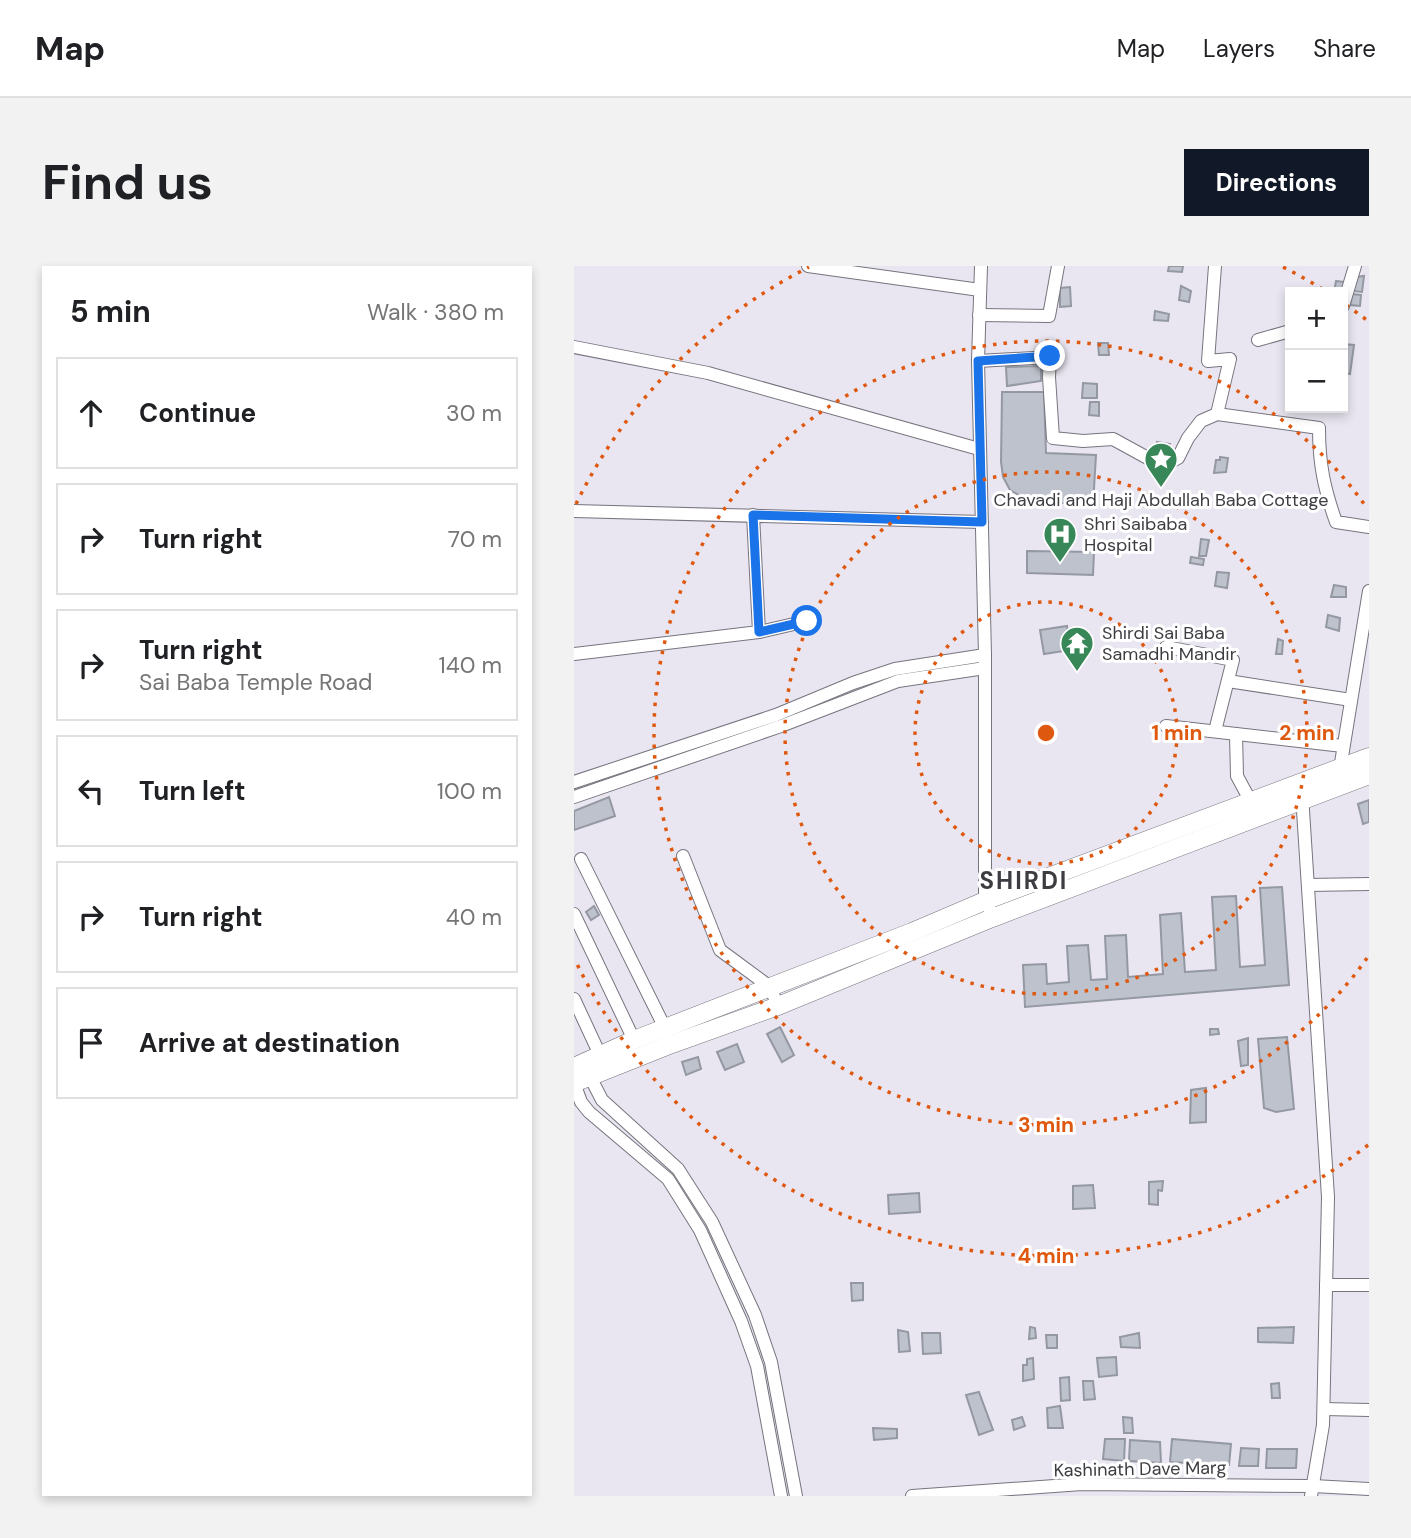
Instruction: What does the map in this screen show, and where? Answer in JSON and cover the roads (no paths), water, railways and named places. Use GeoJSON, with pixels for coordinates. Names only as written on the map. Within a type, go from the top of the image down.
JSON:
{"type":"FeatureCollection","features":[{"type":"Feature","properties":{"kind":"highway"},"geometry":{"type":"LineString","coordinates":[[584,1069],[778,1006],[1302,791],[1340,769],[1369,757]]}},
{"type":"Feature","properties":{"kind":"highway"},"geometry":{"type":"LineString","coordinates":[[584,1069],[634,1040],[987,900],[1251,802],[1369,775]]}},
{"type":"Feature","properties":{"kind":"street"},"geometry":{"type":"LineString","coordinates":[[808,266],[980,290]]}},
{"type":"Feature","properties":{"kind":"street"},"geometry":{"type":"LineString","coordinates":[[981,266],[979,449],[985,661],[987,900],[992,919]]}},
{"type":"Feature","properties":{"kind":"street"},"geometry":{"type":"LineString","coordinates":[[979,315],[1049,316],[1058,266]]}},
{"type":"Feature","properties":{"kind":"street"},"geometry":{"type":"LineString","coordinates":[[1215,266],[1208,361],[1230,359],[1217,414]]}},
{"type":"Feature","properties":{"kind":"street"},"geometry":{"type":"LineString","coordinates":[[1348,289],[1355,266]]}},
{"type":"Feature","properties":{"kind":"street"},"geometry":{"type":"LineString","coordinates":[[1258,340],[1285,332]]}},
{"type":"Feature","properties":{"kind":"street"},"geometry":{"type":"LineString","coordinates":[[574,346],[708,373],[979,449]]}},
{"type":"Feature","properties":{"kind":"street"},"geometry":{"type":"LineString","coordinates":[[978,361],[1050,356],[1053,438],[1083,441],[1113,439],[1155,462],[1169,463],[1178,458],[1201,421],[1217,414],[1319,428],[1322,480],[1336,522],[1369,527]]}},
{"type":"Feature","properties":{"kind":"street"},"geometry":{"type":"LineString","coordinates":[[574,511],[982,522]]}},
{"type":"Feature","properties":{"kind":"street"},"geometry":{"type":"LineString","coordinates":[[753,515],[759,632]]}},
{"type":"Feature","properties":{"kind":"street"},"geometry":{"type":"LineString","coordinates":[[1340,769],[1369,591]]}},
{"type":"Feature","properties":{"kind":"street"},"geometry":{"type":"LineString","coordinates":[[574,654],[759,632],[807,621]]}},
{"type":"Feature","properties":{"kind":"street"},"geometry":{"type":"LineString","coordinates":[[1166,647],[1233,660],[1215,732]]}},
{"type":"Feature","properties":{"kind":"street"},"geometry":{"type":"LineString","coordinates":[[574,782],[776,715],[895,669],[985,661]]}},
{"type":"Feature","properties":{"kind":"street"},"geometry":{"type":"LineString","coordinates":[[574,797],[781,726],[898,681],[985,661]]}},
{"type":"Feature","properties":{"kind":"street"},"geometry":{"type":"LineString","coordinates":[[1228,681],[1351,700]]}},
{"type":"Feature","properties":{"kind":"street"},"geometry":{"type":"LineString","coordinates":[[1166,726],[1343,746]]}},
{"type":"Feature","properties":{"kind":"street"},"geometry":{"type":"LineString","coordinates":[[1236,734],[1237,776],[1251,802]]}},
{"type":"Feature","properties":{"kind":"street"},"geometry":{"type":"LineString","coordinates":[[1302,791],[1328,1197],[1324,1409],[1312,1491]]}},
{"type":"Feature","properties":{"kind":"street"},"geometry":{"type":"LineString","coordinates":[[683,856],[720,950],[770,987],[778,1006]]}},
{"type":"Feature","properties":{"kind":"street"},"geometry":{"type":"LineString","coordinates":[[581,859],[665,1028]]}},
{"type":"Feature","properties":{"kind":"street"},"geometry":{"type":"LineString","coordinates":[[1308,885],[1369,884]]}},
{"type":"Feature","properties":{"kind":"street"},"geometry":{"type":"LineString","coordinates":[[574,914],[634,1040]]}},
{"type":"Feature","properties":{"kind":"street"},"geometry":{"type":"LineString","coordinates":[[574,999],[584,1069],[581,1102],[589,1112],[668,1179],[700,1230],[741,1321],[757,1366],[781,1496]]}},
{"type":"Feature","properties":{"kind":"street"},"geometry":{"type":"LineString","coordinates":[[584,1069],[602,1100],[678,1169],[712,1222],[755,1315],[771,1362],[796,1496]]}},
{"type":"Feature","properties":{"kind":"street"},"geometry":{"type":"LineString","coordinates":[[1326,1285],[1369,1285]]}},
{"type":"Feature","properties":{"kind":"street"},"geometry":{"type":"LineString","coordinates":[[1324,1409],[1369,1410]]}},
{"type":"Feature","properties":{"kind":"street","name":"Kashinath Dave Marg"},"geometry":{"type":"LineString","coordinates":[[912,1496],[1082,1484],[1312,1491],[1369,1489]]}},
{"type":"Feature","properties":{"kind":"place","name":"Chavadi and Haji Abdullah Baba Cottage"},"geometry":{"type":"Point","coordinates":[1161,489]}},
{"type":"Feature","properties":{"kind":"place","name":"Shri Saibaba Hospital"},"geometry":{"type":"Point","coordinates":[1060,564]}},
{"type":"Feature","properties":{"kind":"place","name":"Shirdi Sai Baba Samadhi Mandir"},"geometry":{"type":"Point","coordinates":[1077,673]}},
{"type":"Feature","properties":{"kind":"district","name":"SHIRDI"},"geometry":{"type":"Point","coordinates":[1024,880]}}]}
